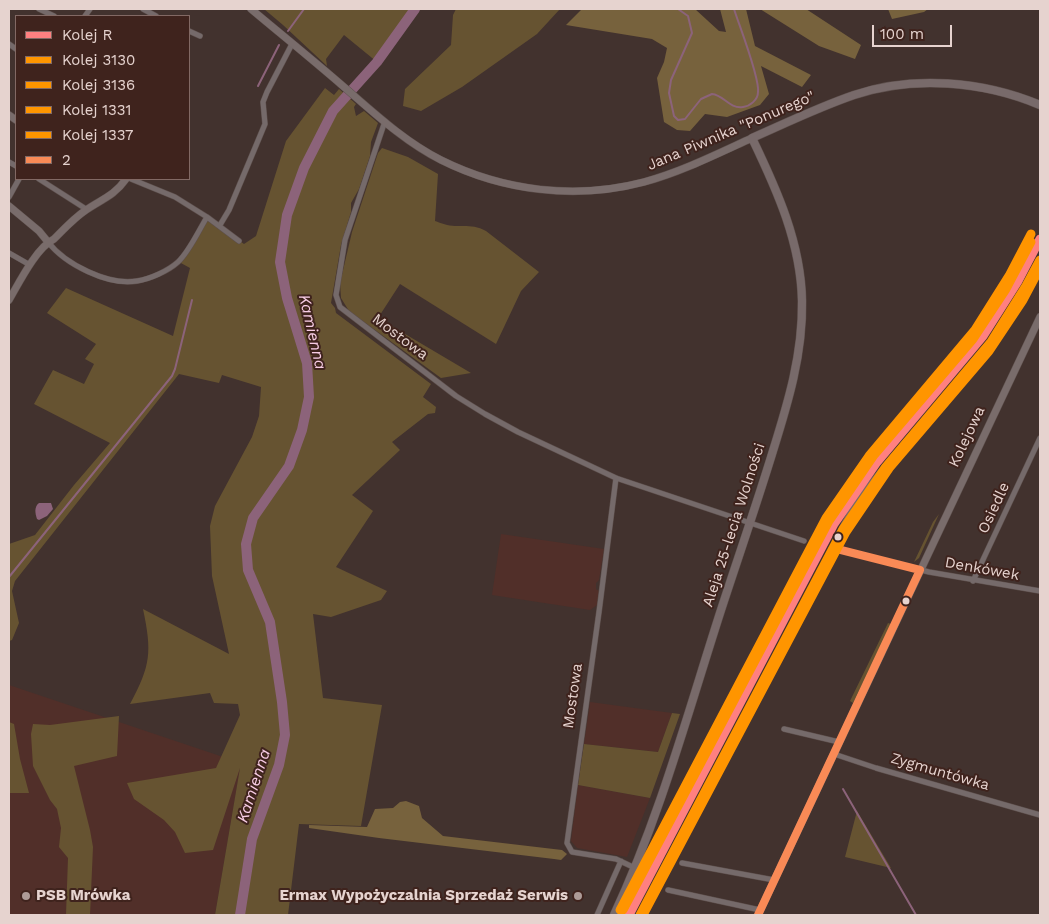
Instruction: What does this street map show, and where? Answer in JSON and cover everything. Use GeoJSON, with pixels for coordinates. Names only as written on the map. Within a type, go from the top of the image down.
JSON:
{"type":"FeatureCollection","features":[{"type":"Feature","properties":{"kind":"main road","name":"Jana Piwnika \"Ponurego\""},"geometry":{"type":"LineString","coordinates":[[752,138],[855,95],[906,85],[942,84],[978,87],[1012,95],[1040,105]]}},
{"type":"Feature","properties":{"kind":"main road","name":"Aleja 25-lecia Wolności"},"geometry":{"type":"LineString","coordinates":[[614,915],[635,868],[662,796],[750,524],[797,368],[802,326],[801,282],[790,229],[774,184],[752,138]]}},
{"type":"Feature","properties":{"kind":"street"},"geometry":{"type":"LineString","coordinates":[[40,9],[52,15]]}},
{"type":"Feature","properties":{"kind":"street"},"geometry":{"type":"LineString","coordinates":[[143,9],[154,15]]}},
{"type":"Feature","properties":{"kind":"street","name":"Jana Piwnika \"Ponurego\""},"geometry":{"type":"LineString","coordinates":[[250,9],[385,121],[439,159],[490,180],[559,191],[601,190],[643,182],[680,170],[752,138]]}},
{"type":"Feature","properties":{"kind":"street"},"geometry":{"type":"LineString","coordinates":[[190,31],[200,36]]}},
{"type":"Feature","properties":{"kind":"street"},"geometry":{"type":"LineString","coordinates":[[220,225],[229,210],[265,124],[263,102],[292,44]]}},
{"type":"Feature","properties":{"kind":"street","name":"Mostowa"},"geometry":{"type":"LineString","coordinates":[[385,121],[345,240],[336,295],[340,307],[470,405],[526,436],[616,478],[804,541]]}},
{"type":"Feature","properties":{"kind":"street"},"geometry":{"type":"LineString","coordinates":[[9,197],[19,180]]}},
{"type":"Feature","properties":{"kind":"street"},"geometry":{"type":"LineString","coordinates":[[41,180],[86,209]]}},
{"type":"Feature","properties":{"kind":"street"},"geometry":{"type":"LineString","coordinates":[[9,300],[30,265],[48,242],[86,209],[109,197],[119,189],[125,180]]}},
{"type":"Feature","properties":{"kind":"street"},"geometry":{"type":"LineString","coordinates":[[133,180],[175,198],[220,225],[239,240]]}},
{"type":"Feature","properties":{"kind":"street"},"geometry":{"type":"LineString","coordinates":[[9,206],[39,231],[48,242],[83,270],[104,277],[130,282],[138,281],[165,270],[179,262],[206,217]]}},
{"type":"Feature","properties":{"kind":"street"},"geometry":{"type":"LineString","coordinates":[[9,253],[30,265]]}},
{"type":"Feature","properties":{"kind":"street","name":"Kolejowa"},"geometry":{"type":"LineString","coordinates":[[920,570],[1040,317]]}},
{"type":"Feature","properties":{"kind":"street"},"geometry":{"type":"LineString","coordinates":[[668,890],[759,913],[920,570],[837,549],[837,540],[844,523],[898,448],[936,408]]}},
{"type":"Feature","properties":{"kind":"street","name":"Osiedle"},"geometry":{"type":"LineString","coordinates":[[973,581],[1038,447],[1040,438]]}},
{"type":"Feature","properties":{"kind":"street","name":"Mostowa"},"geometry":{"type":"LineString","coordinates":[[616,478],[567,843],[569,850],[572,852],[621,861],[635,868]]}},
{"type":"Feature","properties":{"kind":"street","name":"Denkówek"},"geometry":{"type":"LineString","coordinates":[[920,570],[973,581],[1040,591]]}},
{"type":"Feature","properties":{"kind":"street"},"geometry":{"type":"LineString","coordinates":[[784,729],[839,742]]}},
{"type":"Feature","properties":{"kind":"street","name":"Zygmuntówka"},"geometry":{"type":"LineString","coordinates":[[834,754],[1040,815]]}},
{"type":"Feature","properties":{"kind":"street"},"geometry":{"type":"LineString","coordinates":[[597,915],[621,861]]}},
{"type":"Feature","properties":{"kind":"street"},"geometry":{"type":"LineString","coordinates":[[682,863],[774,880]]}},
{"type":"Feature","properties":{"kind":"shaded area"},"geometry":{"type":"Polygon","coordinates":[[[264,9],[415,9],[377,62],[344,35],[326,59],[327,66],[264,9]]]}},
{"type":"Feature","properties":{"kind":"shaded area"},"geometry":{"type":"Polygon","coordinates":[[[456,9],[560,9],[537,34],[462,87],[421,111],[403,106],[405,89],[451,45],[453,15],[456,9]]]}},
{"type":"Feature","properties":{"kind":"shaded area"},"geometry":{"type":"Polygon","coordinates":[[[582,9],[695,9],[719,31],[726,32],[720,9],[746,9],[755,46],[811,75],[802,87],[761,66],[769,94],[760,105],[727,117],[705,114],[690,131],[677,130],[664,122],[657,78],[664,62],[667,48],[652,39],[566,25],[582,9]]]}},
{"type":"Feature","properties":{"kind":"shaded area"},"geometry":{"type":"Polygon","coordinates":[[[760,9],[806,9],[861,45],[855,59],[819,46],[760,9]]]}},
{"type":"Feature","properties":{"kind":"shaded area"},"geometry":{"type":"Polygon","coordinates":[[[888,9],[928,9],[924,12],[892,19],[888,9]]]}},
{"type":"Feature","properties":{"kind":"shaded area"},"geometry":{"type":"Polygon","coordinates":[[[325,88],[334,95],[339,89],[356,104],[354,107],[356,116],[364,111],[378,123],[359,189],[351,203],[351,212],[341,245],[331,303],[336,313],[431,384],[423,397],[436,407],[435,413],[428,414],[392,442],[400,450],[352,495],[373,511],[336,567],[387,591],[381,600],[331,617],[313,614],[323,698],[382,705],[361,826],[299,824],[288,915],[215,915],[240,768],[213,850],[185,853],[175,832],[164,820],[134,799],[127,783],[216,768],[240,715],[238,704],[214,703],[210,693],[130,704],[142,679],[148,658],[148,636],[143,609],[229,654],[212,576],[210,526],[215,506],[252,437],[259,416],[261,387],[222,375],[219,383],[179,374],[15,581],[12,591],[19,623],[12,640],[9,641],[9,544],[35,535],[110,443],[34,404],[53,370],[84,384],[94,364],[85,359],[96,344],[47,313],[66,288],[173,336],[190,268],[179,262],[207,217],[244,244],[256,236],[286,141],[325,88]]]}},
{"type":"Feature","properties":{"kind":"shaded area"},"geometry":{"type":"Polygon","coordinates":[[[382,148],[408,157],[438,174],[435,221],[450,226],[467,226],[482,229],[539,272],[521,291],[496,344],[400,284],[378,318],[471,373],[441,378],[349,311],[341,298],[340,283],[352,232],[378,153],[382,148]]]}},
{"type":"Feature","properties":{"kind":"shaded area"},"geometry":{"type":"Polygon","coordinates":[[[39,503],[51,503],[53,509],[47,516],[39,520],[35,510],[39,503]]]}},
{"type":"Feature","properties":{"kind":"shaded area"},"geometry":{"type":"Polygon","coordinates":[[[939,514],[919,558],[914,562],[933,522],[939,514]]]}},
{"type":"Feature","properties":{"kind":"shaded area"},"geometry":{"type":"Polygon","coordinates":[[[501,534],[604,549],[599,580],[596,583],[596,589],[599,591],[597,605],[590,610],[492,595],[501,534]]]}},
{"type":"Feature","properties":{"kind":"shaded area"},"geometry":{"type":"Polygon","coordinates":[[[888,623],[891,624],[853,703],[850,701],[888,623]]]}},
{"type":"Feature","properties":{"kind":"shaded area"},"geometry":{"type":"Polygon","coordinates":[[[9,685],[241,763],[215,915],[9,915],[9,685]]]}},
{"type":"Feature","properties":{"kind":"shaded area"},"geometry":{"type":"Polygon","coordinates":[[[590,702],[672,713],[658,752],[584,744],[590,702]]]}},
{"type":"Feature","properties":{"kind":"shaded area"},"geometry":{"type":"Polygon","coordinates":[[[672,713],[680,714],[650,798],[578,785],[584,744],[658,752],[672,713]]]}},
{"type":"Feature","properties":{"kind":"shaded area"},"geometry":{"type":"Polygon","coordinates":[[[119,716],[117,756],[74,766],[93,847],[90,915],[66,915],[68,858],[59,847],[61,828],[57,809],[50,800],[33,766],[31,734],[33,724],[50,725],[119,716]]]}},
{"type":"Feature","properties":{"kind":"shaded area"},"geometry":{"type":"Polygon","coordinates":[[[9,722],[14,724],[20,759],[29,793],[9,793],[9,722]]]}},
{"type":"Feature","properties":{"kind":"shaded area"},"geometry":{"type":"Polygon","coordinates":[[[578,785],[650,798],[627,857],[577,848],[571,841],[578,785]]]}},
{"type":"Feature","properties":{"kind":"shaded area"},"geometry":{"type":"Polygon","coordinates":[[[406,801],[419,806],[422,818],[443,836],[562,850],[567,854],[561,860],[309,828],[309,825],[367,827],[375,809],[393,808],[400,802],[406,801]]]}},
{"type":"Feature","properties":{"kind":"shaded area"},"geometry":{"type":"Polygon","coordinates":[[[857,811],[891,868],[845,857],[857,811]]]}},
{"type":"Feature","properties":{"kind":"waterway"},"geometry":{"type":"LineString","coordinates":[[288,31],[304,9]]}},
{"type":"Feature","properties":{"kind":"waterway","name":"Kamienna"},"geometry":{"type":"LineString","coordinates":[[240,915],[252,839],[279,765],[285,735],[270,622],[248,570],[246,544],[253,518],[289,466],[302,430],[309,397],[307,363],[287,298],[280,262],[287,215],[304,168],[333,111],[377,62],[415,9]]}},
{"type":"Feature","properties":{"kind":"waterway"},"geometry":{"type":"LineString","coordinates":[[678,9],[688,16],[692,33],[671,80],[669,93],[674,116],[678,120],[685,119],[701,99],[712,94],[738,107],[748,105],[757,98],[758,85],[756,75],[734,9]]}},
{"type":"Feature","properties":{"kind":"waterway"},"geometry":{"type":"LineString","coordinates":[[258,86],[279,45]]}},
{"type":"Feature","properties":{"kind":"waterway"},"geometry":{"type":"LineString","coordinates":[[9,577],[172,376],[192,300]]}},
{"type":"Feature","properties":{"kind":"waterway"},"geometry":{"type":"LineString","coordinates":[[843,789],[916,915]]}},
{"type":"Feature","properties":{"kind":"rail line","name":"3136"},"geometry":{"type":"LineString","coordinates":[[620,910],[826,518],[869,456],[975,330],[1009,276],[1031,234]]}},
{"type":"Feature","properties":{"kind":"rail line","name":"R"},"geometry":{"type":"LineString","coordinates":[[629,915],[834,524],[877,462],[983,336],[1018,281],[1040,239]]}},
{"type":"Feature","properties":{"kind":"rail line","name":"1337"},"geometry":{"type":"LineString","coordinates":[[623,910],[829,521],[874,455],[973,339],[1006,289],[1031,242]]}},
{"type":"Feature","properties":{"kind":"rail line","name":"3130"},"geometry":{"type":"LineString","coordinates":[[640,915],[843,529],[885,468],[991,342],[1040,260]]}},
{"type":"Feature","properties":{"kind":"rail line","name":"1331"},"geometry":{"type":"LineString","coordinates":[[643,915],[846,532],[890,467],[989,351],[1023,300],[1040,268]]}},
{"type":"Feature","properties":{"kind":"transit line","name":"2"},"geometry":{"type":"LineString","coordinates":[[838,537],[837,549],[920,570]]}},
{"type":"Feature","properties":{"kind":"transit line","name":"2"},"geometry":{"type":"LineString","coordinates":[[758,915],[920,570]]}},
{"type":"Feature","properties":{"kind":"place","name":"PSB Mrówka"},"geometry":{"type":"Point","coordinates":[26,896]}},
{"type":"Feature","properties":{"kind":"place","name":"Ermax Wypożyczalnia Sprzedaż Serwis"},"geometry":{"type":"Point","coordinates":[578,896]}}]}
